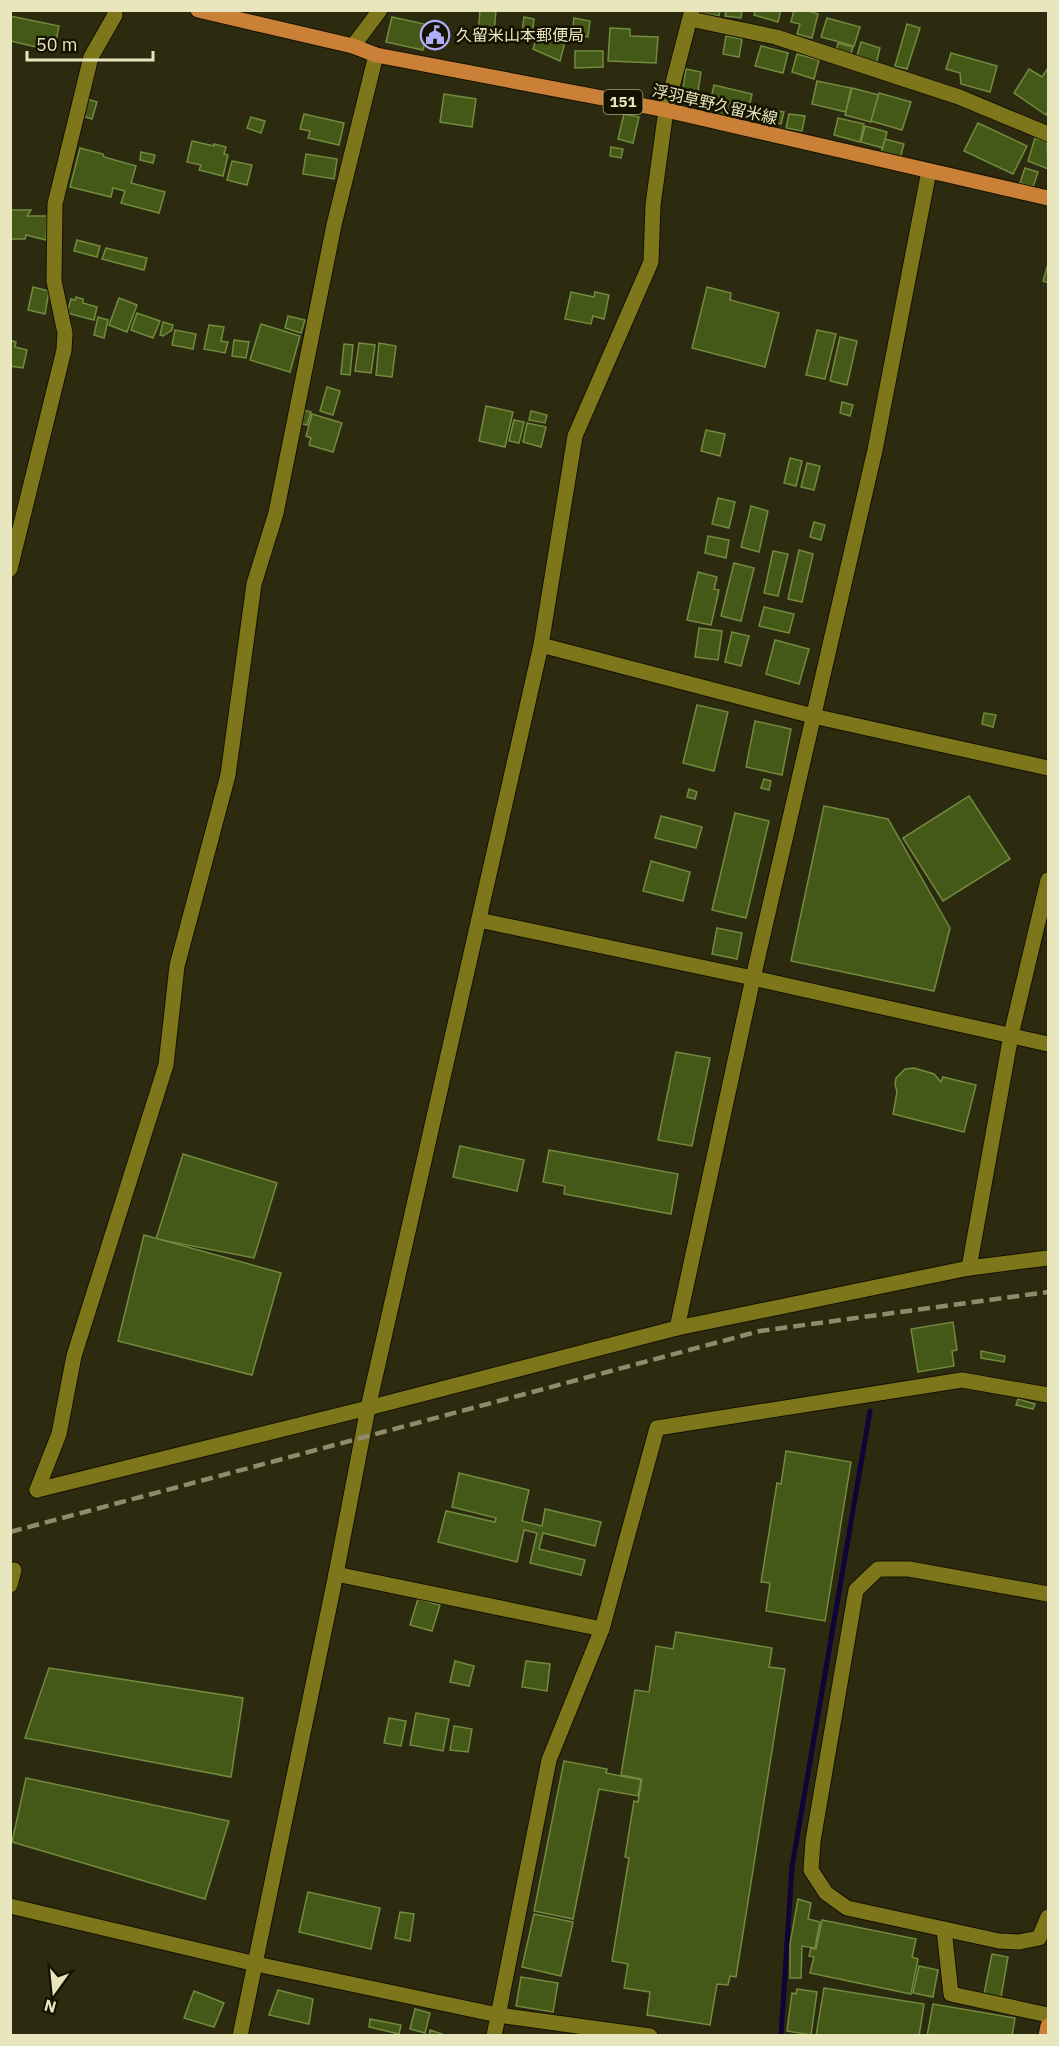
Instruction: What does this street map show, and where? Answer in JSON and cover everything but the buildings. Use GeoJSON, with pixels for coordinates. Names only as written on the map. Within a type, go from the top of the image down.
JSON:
{"type":"FeatureCollection","features":[{"type":"Feature","properties":{"kind":"main road","name":"浮羽草野久留米線"},"geometry":{"type":"LineString","coordinates":[[198,10],[353,46],[376,55],[666,110],[1048,198]]}},
{"type":"Feature","properties":{"kind":"main road"},"geometry":{"type":"LineString","coordinates":[[1046,2036],[1048,2028]]}},
{"type":"Feature","properties":{"kind":"street"},"geometry":{"type":"LineString","coordinates":[[10,569],[13,549],[64,350],[65,333],[54,281],[55,204],[91,57],[116,15],[114,10]]}},
{"type":"Feature","properties":{"kind":"street"},"geometry":{"type":"LineString","coordinates":[[353,46],[380,10]]}},
{"type":"Feature","properties":{"kind":"street"},"geometry":{"type":"LineString","coordinates":[[240,2036],[368,1408],[541,645],[575,436],[651,262],[653,205],[666,110],[691,15],[776,37],[959,97],[1048,134]]}},
{"type":"Feature","properties":{"kind":"street"},"geometry":{"type":"LineString","coordinates":[[376,55],[334,225],[276,513],[254,584],[228,775],[177,966],[166,1065],[74,1356],[59,1434],[37,1490],[677,1328],[969,1268],[1048,1258]]}},
{"type":"Feature","properties":{"kind":"street"},"geometry":{"type":"LineString","coordinates":[[677,1328],[753,978],[875,450],[929,171]]}},
{"type":"Feature","properties":{"kind":"street"},"geometry":{"type":"LineString","coordinates":[[541,645],[813,716],[1048,768]]}},
{"type":"Feature","properties":{"kind":"street"},"geometry":{"type":"LineString","coordinates":[[969,1268],[1011,1035],[1048,880]]}},
{"type":"Feature","properties":{"kind":"street"},"geometry":{"type":"LineString","coordinates":[[478,920],[1048,1044]]}},
{"type":"Feature","properties":{"kind":"street"},"geometry":{"type":"LineString","coordinates":[[494,2036],[549,1760],[602,1629],[657,1428],[962,1380],[1048,1395]]}},
{"type":"Feature","properties":{"kind":"street"},"geometry":{"type":"LineString","coordinates":[[1048,1594],[909,1569],[878,1569],[856,1590],[813,1841],[811,1870],[826,1893],[847,1908],[999,1941],[1019,1942],[1039,1938],[1048,1917]]}},
{"type":"Feature","properties":{"kind":"street"},"geometry":{"type":"LineString","coordinates":[[336,1574],[602,1629]]}},
{"type":"Feature","properties":{"kind":"street"},"geometry":{"type":"LineString","coordinates":[[10,1906],[256,1964],[498,2014],[650,2036]]}},
{"type":"Feature","properties":{"kind":"street"},"geometry":{"type":"LineString","coordinates":[[944,1929],[951,1994],[1048,2015]]}},
{"type":"Feature","properties":{"kind":"waterway"},"geometry":{"type":"LineString","coordinates":[[781,2036],[792,1867],[870,1411]]}},
{"type":"Feature","properties":{"kind":"railway"},"geometry":{"type":"LineString","coordinates":[[10,1532],[760,1331],[1048,1292]]}},
{"type":"Feature","properties":{"kind":"place","name":"久留米山本郵便局"},"geometry":{"type":"Point","coordinates":[435,35]}}]}
